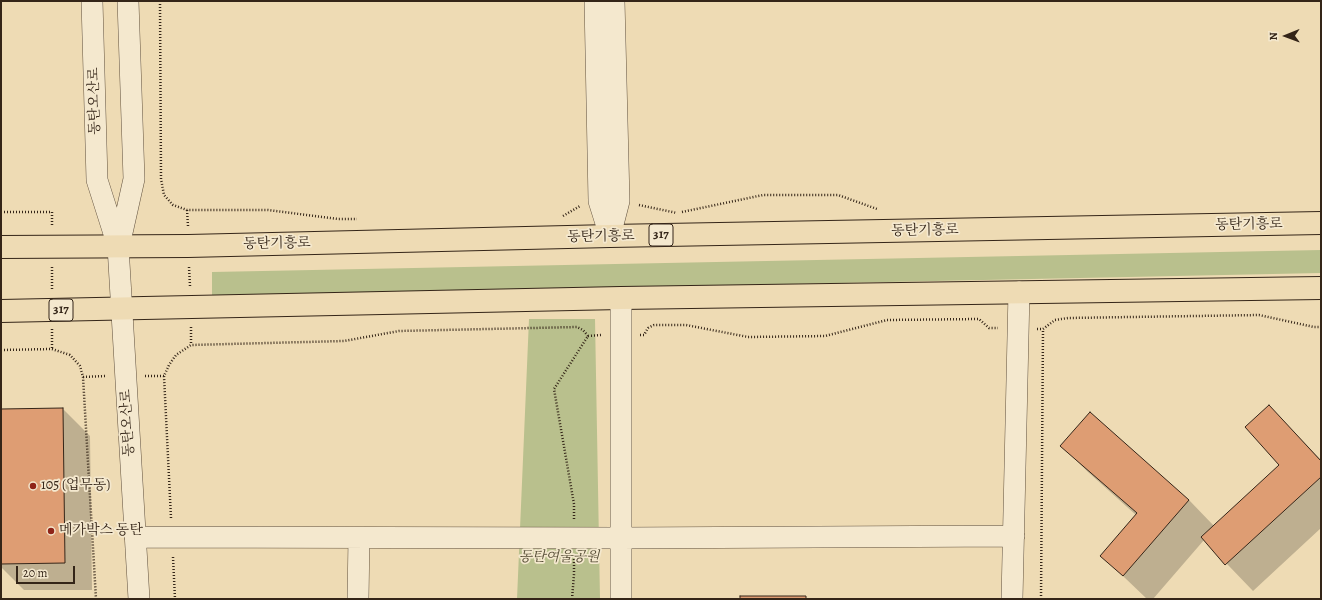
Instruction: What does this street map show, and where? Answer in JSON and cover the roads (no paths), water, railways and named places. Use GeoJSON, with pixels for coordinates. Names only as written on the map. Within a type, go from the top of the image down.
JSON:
{"type":"FeatureCollection","features":[{"type":"Feature","properties":{"kind":"main road","name":"동탄기흥로"},"geometry":{"type":"LineString","coordinates":[[1,247],[188,246],[610,236],[1321,223]]}},
{"type":"Feature","properties":{"kind":"main road","name":"317"},"geometry":{"type":"LineString","coordinates":[[1,311],[621,298],[1321,288]]}},
{"type":"Feature","properties":{"kind":"street","name":"동탄오산로"},"geometry":{"type":"LineString","coordinates":[[92,1],[97,180],[118,246],[138,599]]}},
{"type":"Feature","properties":{"kind":"street","name":"동탄오산로"},"geometry":{"type":"LineString","coordinates":[[118,246],[134,179],[128,1]]}},
{"type":"Feature","properties":{"kind":"street"},"geometry":{"type":"LineString","coordinates":[[595,1],[599,201],[610,236]]}},
{"type":"Feature","properties":{"kind":"street"},"geometry":{"type":"LineString","coordinates":[[610,236],[619,201],[614,1]]}},
{"type":"Feature","properties":{"kind":"street"},"geometry":{"type":"LineString","coordinates":[[1012,599],[1019,292]]}},
{"type":"Feature","properties":{"kind":"street"},"geometry":{"type":"LineString","coordinates":[[621,298],[621,599]]}},
{"type":"Feature","properties":{"kind":"street"},"geometry":{"type":"LineString","coordinates":[[135,537],[620,538],[1014,536]]}},
{"type":"Feature","properties":{"kind":"street"},"geometry":{"type":"LineString","coordinates":[[358,599],[359,538]]}},
{"type":"Feature","properties":{"kind":"place","name":"105 (업무동)"},"geometry":{"type":"Point","coordinates":[33,486]}},
{"type":"Feature","properties":{"kind":"place","name":"메가박스 동탄"},"geometry":{"type":"Point","coordinates":[51,531]}},
{"type":"Feature","properties":{"kind":"park label","name":"동탄여울공원"},"geometry":{"type":"Point","coordinates":[559,558]}}]}
